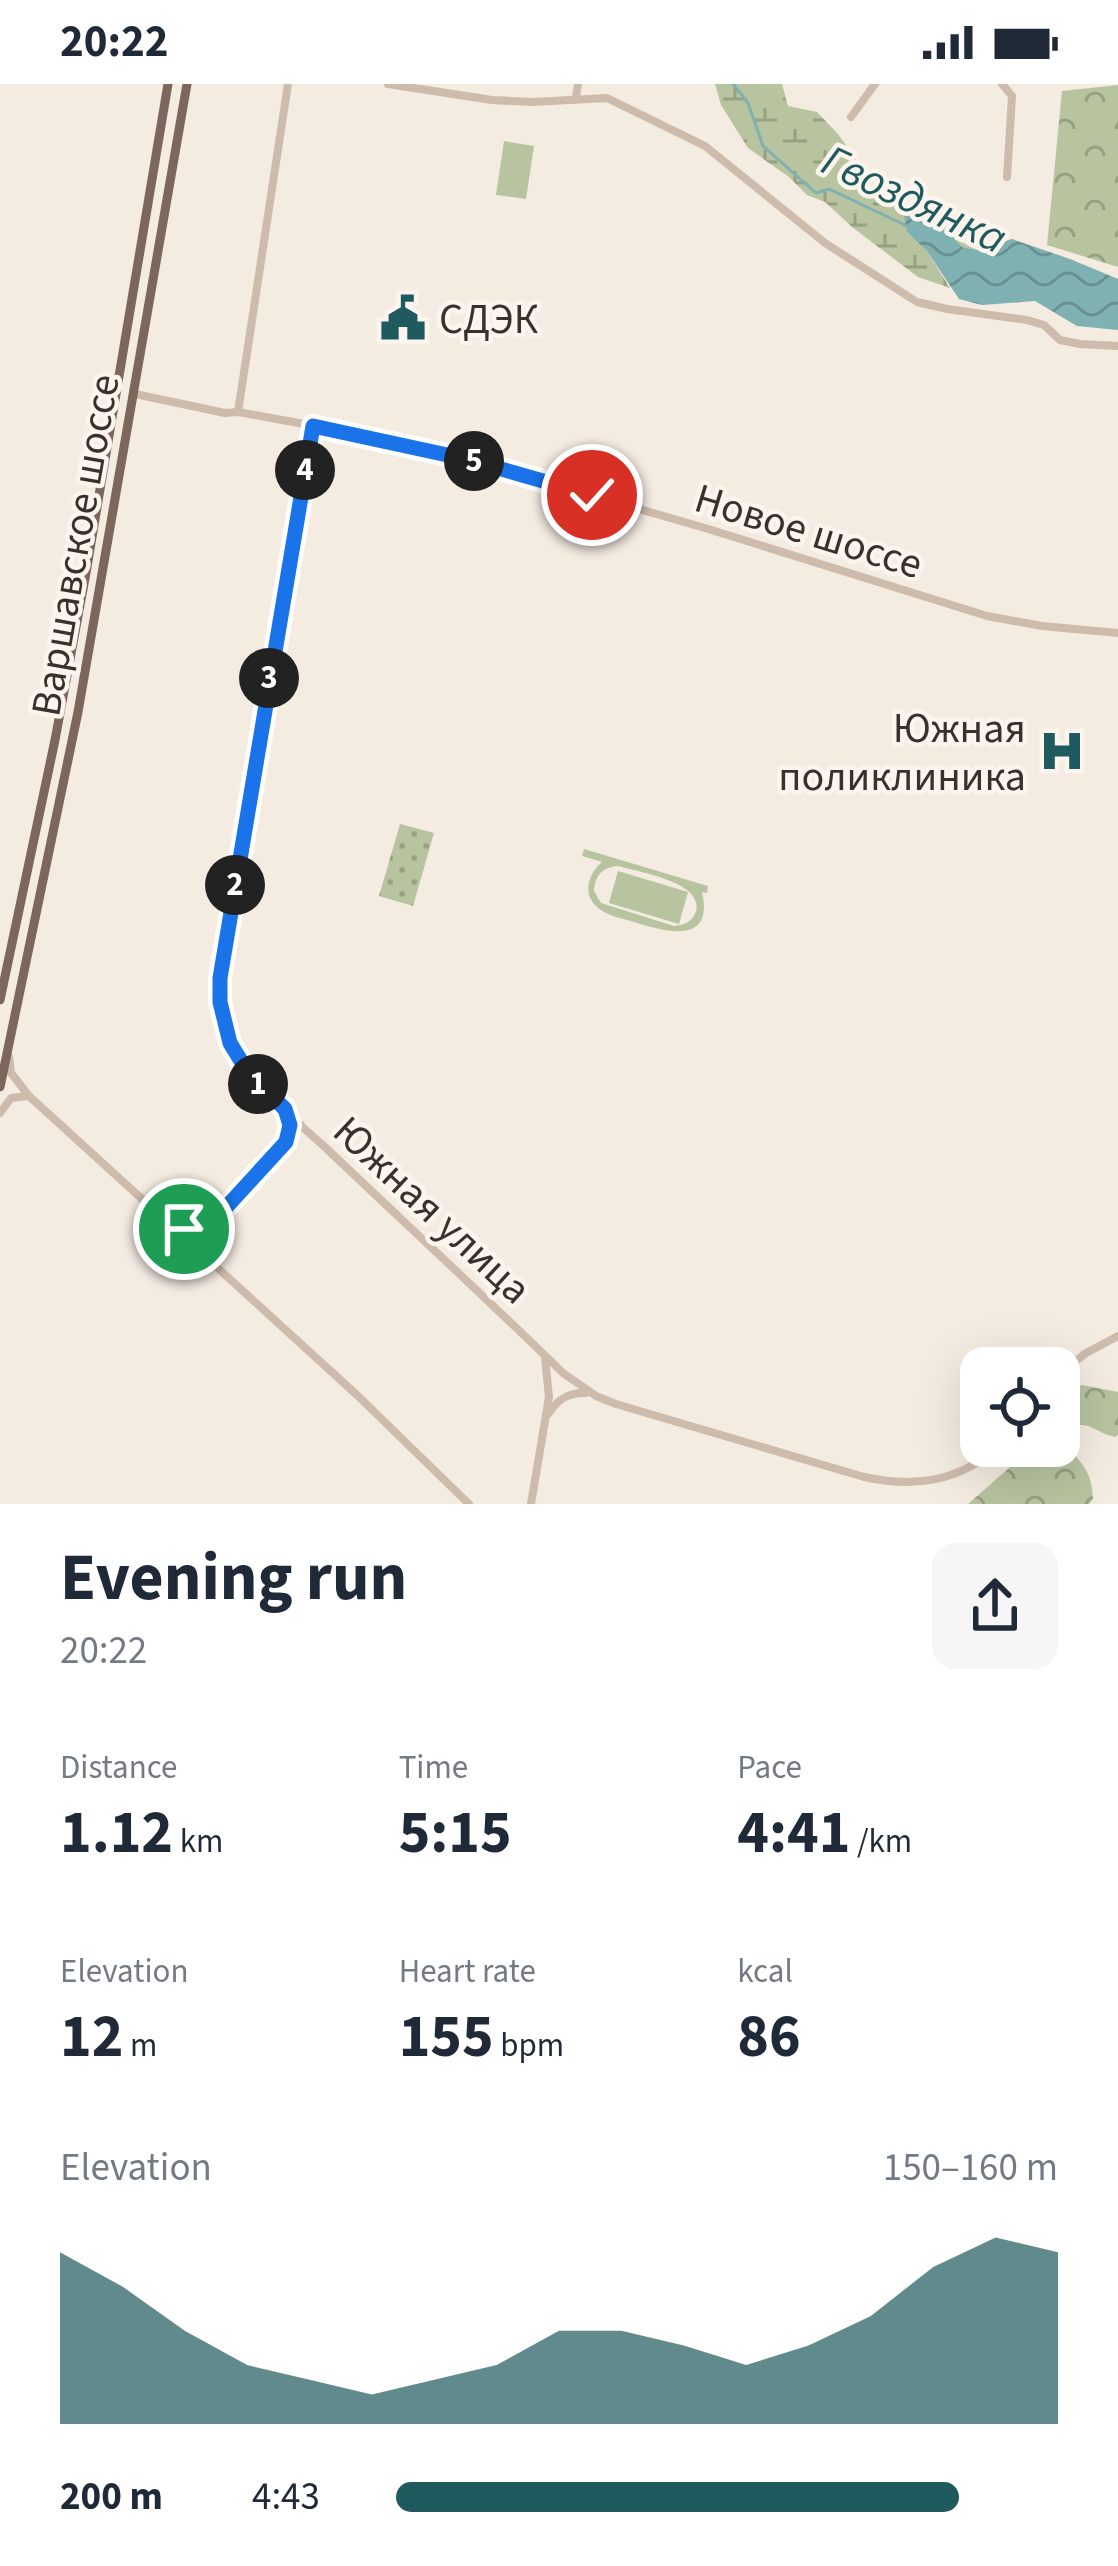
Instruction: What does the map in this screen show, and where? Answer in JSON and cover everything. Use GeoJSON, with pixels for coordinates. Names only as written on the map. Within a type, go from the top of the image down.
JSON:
{"type":"FeatureCollection","features":[{"type":"Feature","properties":{"kind":"main road","name":"Варшавское шоссе"},"geometry":{"type":"LineString","coordinates":[[0,1000],[79,613],[168,84]]}},
{"type":"Feature","properties":{"kind":"main road","name":"Варшавское шоссе"},"geometry":{"type":"LineString","coordinates":[[0,1087],[78,712],[187,84]]}},
{"type":"Feature","properties":{"kind":"street"},"geometry":{"type":"LineString","coordinates":[[238,412],[287,84]]}},
{"type":"Feature","properties":{"kind":"street"},"geometry":{"type":"LineString","coordinates":[[388,84],[492,100],[607,98],[706,146],[825,243],[917,302],[1027,320],[1044,326],[1060,340],[1118,346]]}},
{"type":"Feature","properties":{"kind":"street"},"geometry":{"type":"LineString","coordinates":[[576,97],[578,84]]}},
{"type":"Feature","properties":{"kind":"street"},"geometry":{"type":"LineString","coordinates":[[851,117],[875,84]]}},
{"type":"Feature","properties":{"kind":"street"},"geometry":{"type":"LineString","coordinates":[[1002,84],[1012,96],[1007,177]]}},
{"type":"Feature","properties":{"kind":"street","name":"Новое шоссе"},"geometry":{"type":"LineString","coordinates":[[135,394],[466,459],[987,616],[1118,633]]}},
{"type":"Feature","properties":{"kind":"street","name":"Южная улица"},"geometry":{"type":"LineString","coordinates":[[313,426],[220,978],[220,1002],[230,1043],[249,1074],[562,1372],[596,1396],[881,1481],[938,1480],[972,1467]]}},
{"type":"Feature","properties":{"kind":"street"},"geometry":{"type":"LineString","coordinates":[[8,1047],[10,1073],[29,1096],[469,1504]]}},
{"type":"Feature","properties":{"kind":"street"},"geometry":{"type":"LineString","coordinates":[[0,1113],[11,1098],[29,1096]]}},
{"type":"Feature","properties":{"kind":"street"},"geometry":{"type":"LineString","coordinates":[[285,1109],[290,1125],[286,1142]]}},
{"type":"Feature","properties":{"kind":"street"},"geometry":{"type":"LineString","coordinates":[[190,1243],[302,1125]]}},
{"type":"Feature","properties":{"kind":"street"},"geometry":{"type":"LineString","coordinates":[[286,1142],[316,1139]]}},
{"type":"Feature","properties":{"kind":"street"},"geometry":{"type":"LineString","coordinates":[[173,1228],[209,1226]]}},
{"type":"Feature","properties":{"kind":"street"},"geometry":{"type":"LineString","coordinates":[[208,1259],[204,1244],[209,1226]]}},
{"type":"Feature","properties":{"kind":"street"},"geometry":{"type":"LineString","coordinates":[[1080,1358],[1118,1336]]}},
{"type":"Feature","properties":{"kind":"street"},"geometry":{"type":"LineString","coordinates":[[544,1354],[549,1397]]}},
{"type":"Feature","properties":{"kind":"street"},"geometry":{"type":"LineString","coordinates":[[531,1504],[549,1397],[562,1372]]}},
{"type":"Feature","properties":{"kind":"street"},"geometry":{"type":"LineString","coordinates":[[545,1426],[555,1404],[565,1396],[596,1396]]}},
{"type":"Feature","properties":{"kind":"green space"},"geometry":{"type":"Polygon","coordinates":[[[715,84],[782,84],[788,106],[817,112],[838,134],[855,158],[865,191],[895,204],[938,207],[959,241],[977,250],[962,247],[938,221],[907,232],[927,251],[950,288],[918,277],[748,148],[721,105],[715,84]]]}},
{"type":"Feature","properties":{"kind":"green space"},"geometry":{"type":"Polygon","coordinates":[[[1118,85],[1118,267],[1047,245],[1062,91],[1118,85]]]}},
{"type":"Feature","properties":{"kind":"green space"},"geometry":{"type":"Polygon","coordinates":[[[504,141],[534,146],[526,199],[496,195],[504,141]]]}},
{"type":"Feature","properties":{"kind":"green space"},"geometry":{"type":"Polygon","coordinates":[[[400,824],[434,833],[413,906],[379,896],[400,824]]]}},
{"type":"Feature","properties":{"kind":"green space"},"geometry":{"type":"Polygon","coordinates":[[[584,849],[708,886],[707,893],[702,892],[701,920],[695,927],[674,931],[605,912],[589,893],[590,879],[602,862],[582,856],[584,849]],[[618,866],[600,873],[596,881],[594,891],[601,903],[674,926],[693,918],[696,901],[680,886],[618,866]]]}},
{"type":"Feature","properties":{"kind":"green space"},"geometry":{"type":"Polygon","coordinates":[[[618,871],[688,892],[679,924],[609,903],[618,871]]]}},
{"type":"Feature","properties":{"kind":"green space"},"geometry":{"type":"Polygon","coordinates":[[[1080,1386],[1118,1392],[1118,1435],[1080,1426],[1080,1386]]]}},
{"type":"Feature","properties":{"kind":"green space"},"geometry":{"type":"Polygon","coordinates":[[[1080,1461],[1092,1486],[1089,1504],[968,1504],[1010,1467],[1080,1467],[1080,1461]]]}},
{"type":"Feature","properties":{"kind":"water"},"geometry":{"type":"Polygon","coordinates":[[[904,215],[938,221],[962,247],[977,250],[1012,239],[1118,279],[1118,330],[1077,326],[1035,301],[982,305],[959,299],[927,251],[907,232],[904,215]]]}},
{"type":"Feature","properties":{"kind":"waterway","name":"Гвоздянка"},"geometry":{"type":"LineString","coordinates":[[733,84],[748,103],[763,146],[816,193],[829,189],[905,225]]}},
{"type":"Feature","properties":{"kind":"place","name":"СДЭК"},"geometry":{"type":"Point","coordinates":[403,318]}},
{"type":"Feature","properties":{"kind":"place","name":"Южная поликлиника"},"geometry":{"type":"Point","coordinates":[1062,751]}},
{"type":"Feature","properties":{"kind":"route"},"geometry":{"type":"LineString","coordinates":[[184,1229],[209,1226],[289,1134],[285,1109],[249,1074],[230,1043],[220,1002],[220,978],[313,426],[466,459],[592,495]]}}]}
